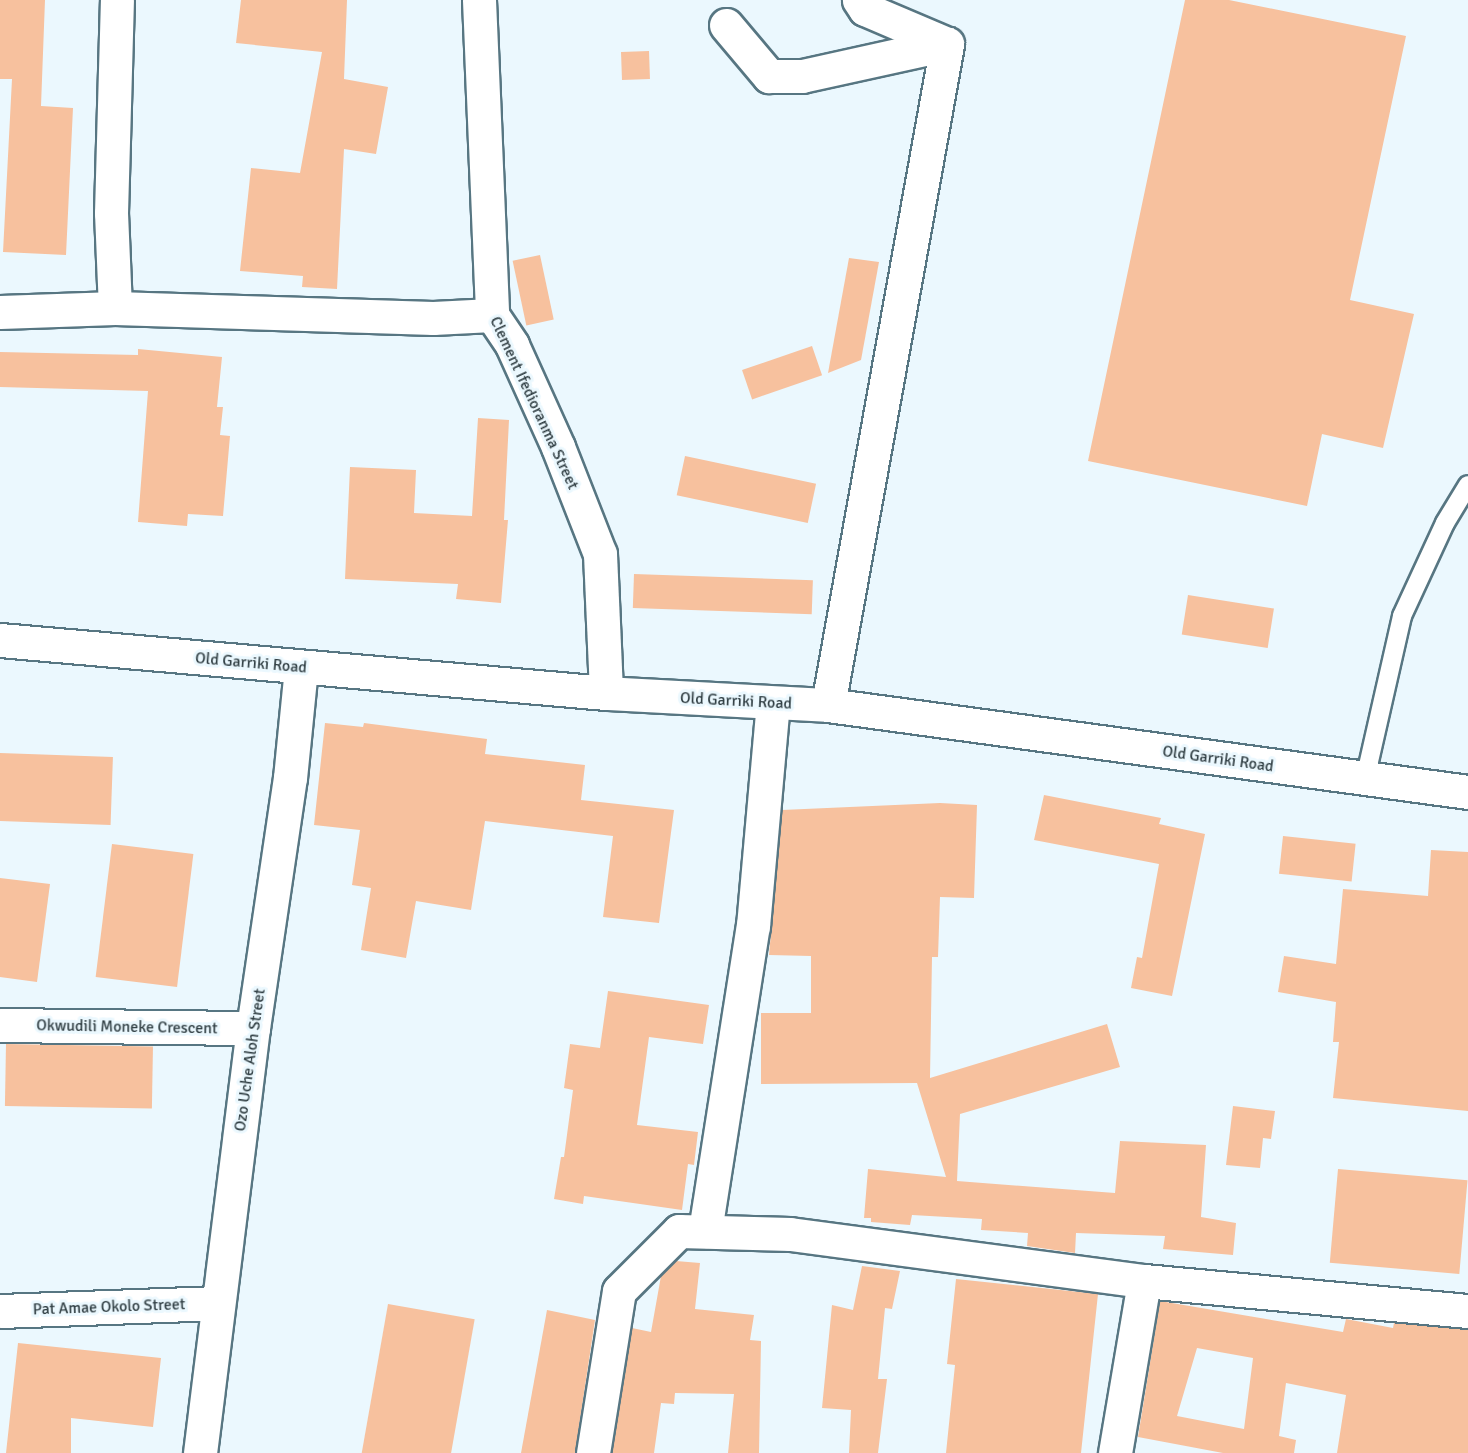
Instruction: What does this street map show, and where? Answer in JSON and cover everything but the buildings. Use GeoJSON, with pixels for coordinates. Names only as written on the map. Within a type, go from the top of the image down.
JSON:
{"type":"FeatureCollection","features":[{"type":"Feature","properties":{"kind":"street"},"geometry":{"type":"LineString","coordinates":[[115,309],[111,213],[117,0]]}},
{"type":"Feature","properties":{"kind":"street","name":"Clement Ifedioranma Street"},"geometry":{"type":"LineString","coordinates":[[479,0],[492,315],[512,345],[558,447],[600,554],[606,693]]}},
{"type":"Feature","properties":{"kind":"street"},"geometry":{"type":"LineString","coordinates":[[859,0],[865,9],[947,44]]}},
{"type":"Feature","properties":{"kind":"street"},"geometry":{"type":"LineString","coordinates":[[726,25],[769,76],[802,76],[947,44]]}},
{"type":"Feature","properties":{"kind":"street"},"geometry":{"type":"LineString","coordinates":[[828,705],[947,44]]}},
{"type":"Feature","properties":{"kind":"street"},"geometry":{"type":"LineString","coordinates":[[0,312],[115,309],[433,318],[492,315]]}},
{"type":"Feature","properties":{"kind":"street","name":"Old Garriki Road"},"geometry":{"type":"LineString","coordinates":[[0,640],[606,693],[773,704],[828,705],[1468,792]]}},
{"type":"Feature","properties":{"kind":"street","name":"Ozo Uche Aloh Street"},"geometry":{"type":"LineString","coordinates":[[200,1453],[253,1028],[290,778],[300,667]]}},
{"type":"Feature","properties":{"kind":"street"},"geometry":{"type":"LineString","coordinates":[[705,1231],[753,927],[773,704]]}},
{"type":"Feature","properties":{"kind":"street","name":"Okwudili Moneke Crescent"},"geometry":{"type":"LineString","coordinates":[[0,1025],[253,1028]]}},
{"type":"Feature","properties":{"kind":"street"},"geometry":{"type":"LineString","coordinates":[[594,1453],[619,1291],[679,1231],[790,1234],[1144,1281],[1468,1311]]}},
{"type":"Feature","properties":{"kind":"street"},"geometry":{"type":"LineString","coordinates":[[1115,1453],[1144,1281]]}},
{"type":"Feature","properties":{"kind":"street","name":"Pat Amae Okolo Street"},"geometry":{"type":"LineString","coordinates":[[0,1311],[218,1303]]}},
{"type":"Feature","properties":{"kind":"lane"},"geometry":{"type":"LineString","coordinates":[[1365,778],[1402,616],[1445,523],[1468,485]]}}]}
